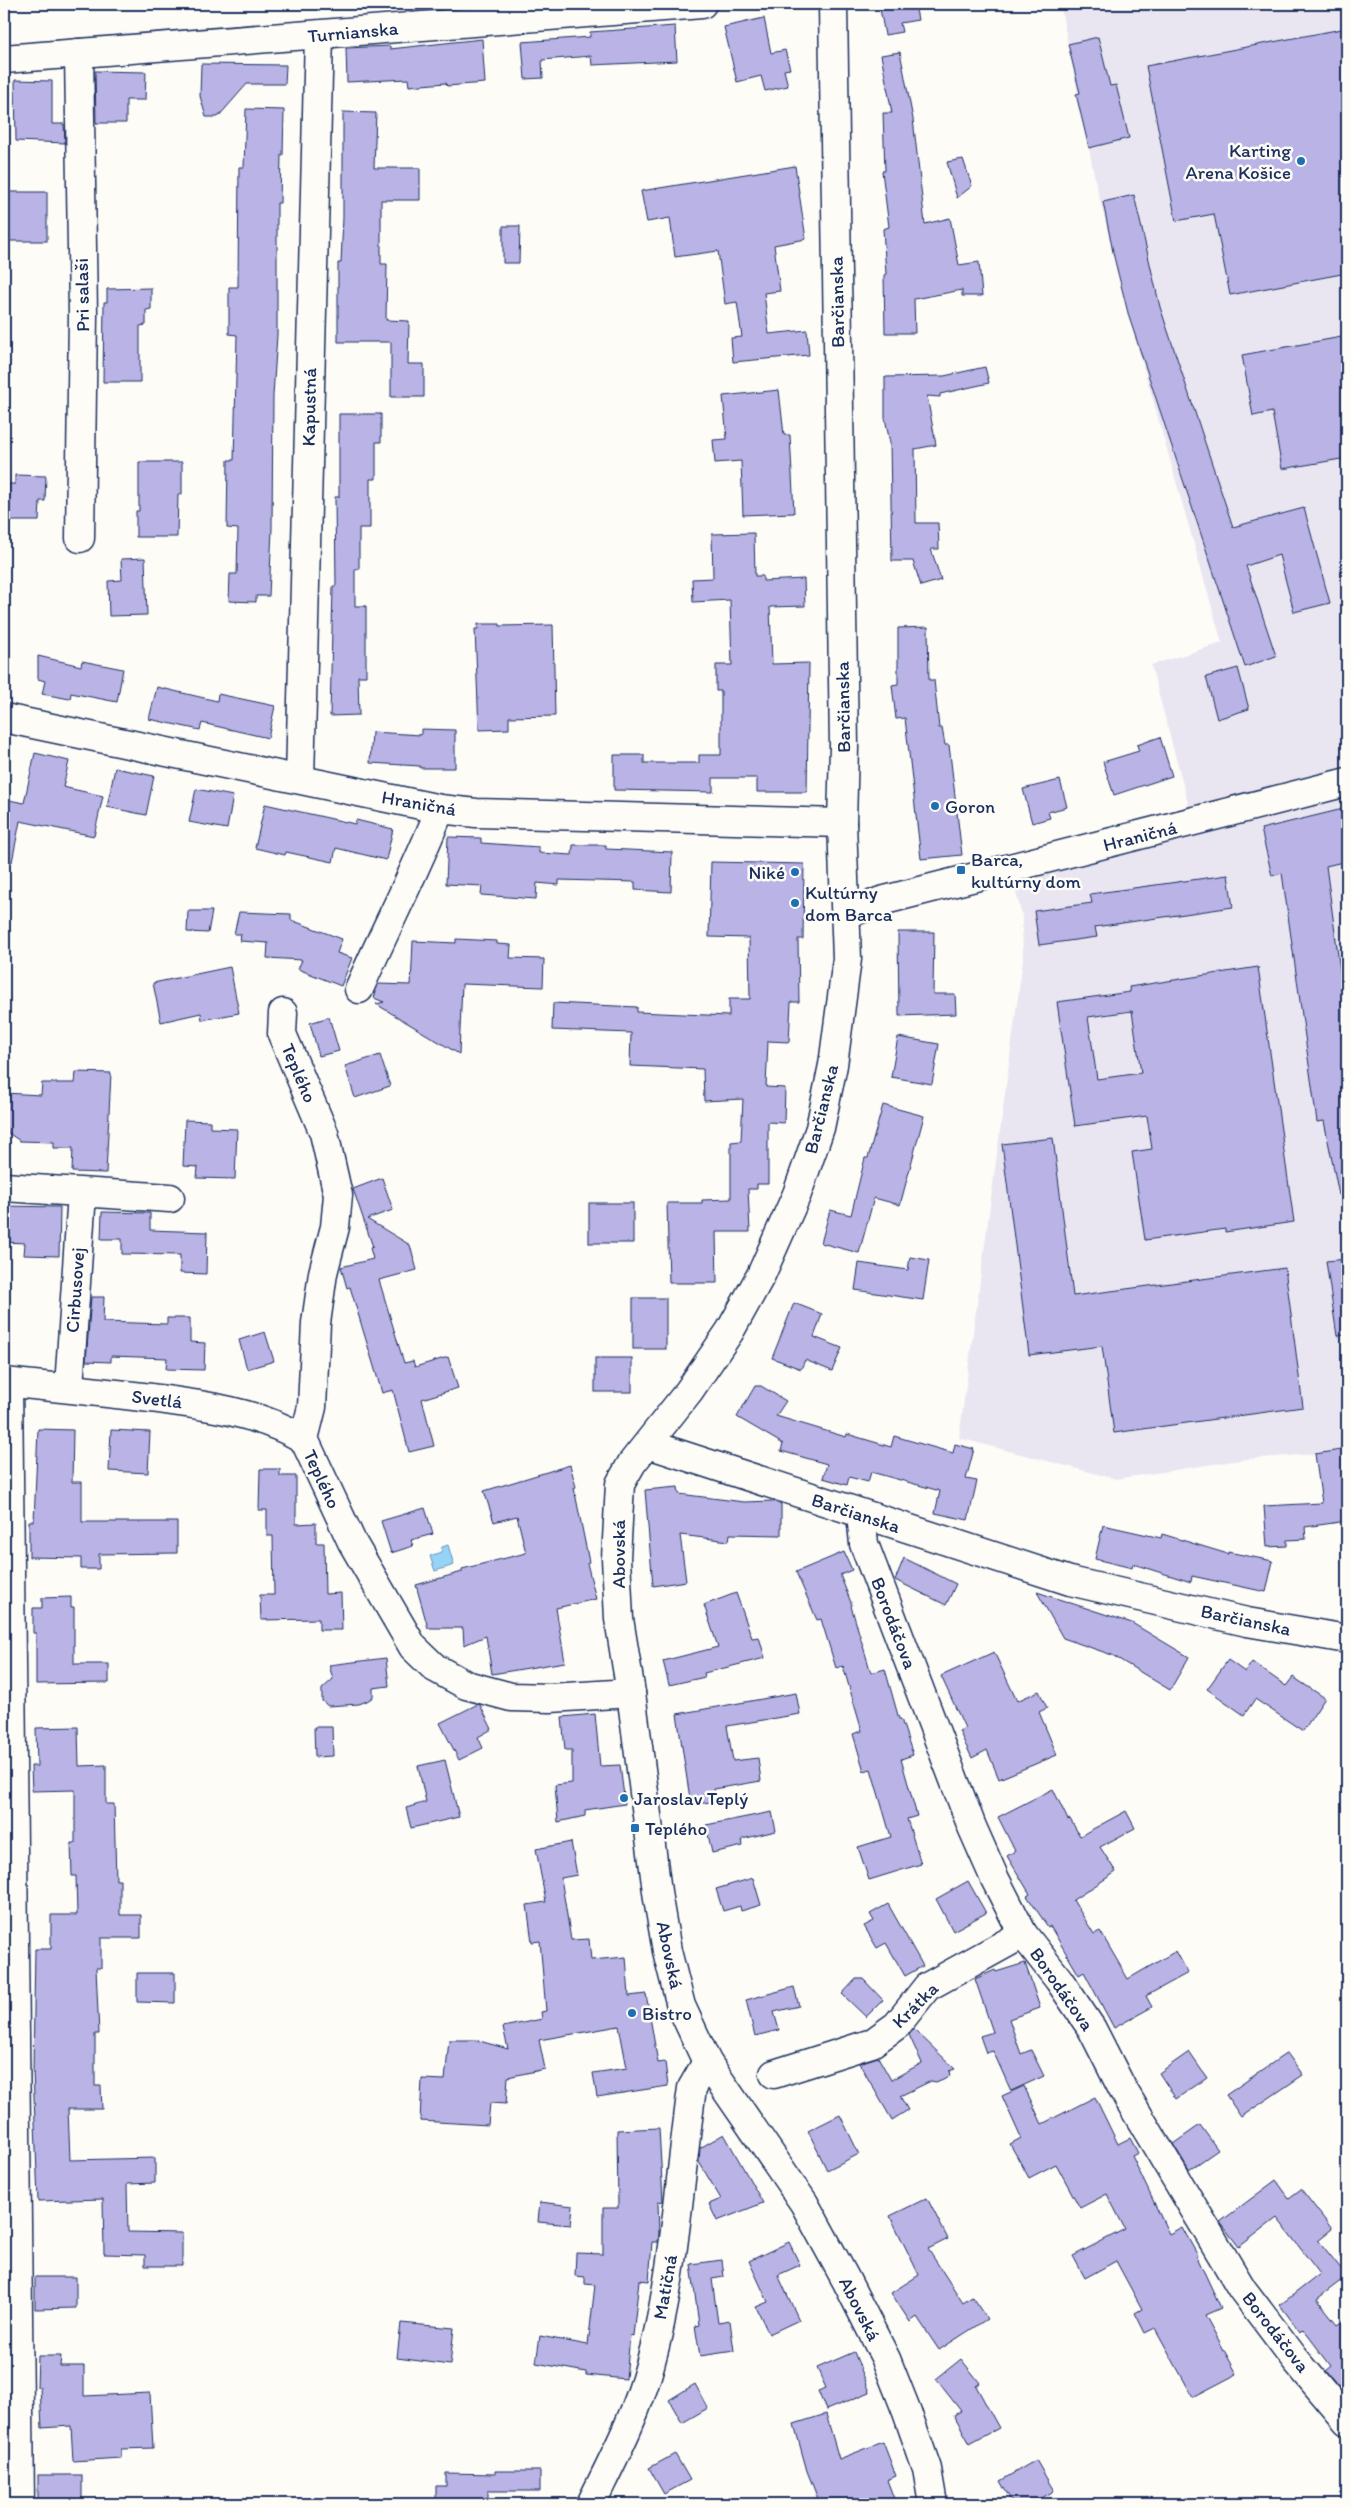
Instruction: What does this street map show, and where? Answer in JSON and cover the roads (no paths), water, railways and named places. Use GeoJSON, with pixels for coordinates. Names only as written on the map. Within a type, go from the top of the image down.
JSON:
{"type":"FeatureCollection","features":[{"type":"Feature","properties":{"kind":"street","name":"Turnianska"},"geometry":{"type":"LineString","coordinates":[[4,59],[702,4]]}},
{"type":"Feature","properties":{"kind":"street","name":"Barčianska"},"geometry":{"type":"LineString","coordinates":[[833,4],[844,747],[842,823],[847,914],[847,959],[833,1065],[820,1128],[796,1194],[761,1275],[730,1331],[689,1391],[648,1444],[1070,1581],[1247,1622],[1347,1639]]}},
{"type":"Feature","properties":{"kind":"street","name":"Kapustná"},"geometry":{"type":"LineString","coordinates":[[300,779],[319,35]]}},
{"type":"Feature","properties":{"kind":"street","name":"Pri salaši"},"geometry":{"type":"LineString","coordinates":[[79,53],[83,314],[80,538]]}},
{"type":"Feature","properties":{"kind":"street","name":"Hraničná"},"geometry":{"type":"LineString","coordinates":[[4,718],[440,809],[495,814],[842,823]]}},
{"type":"Feature","properties":{"kind":"street","name":"Hraničná"},"geometry":{"type":"LineString","coordinates":[[847,914],[882,901],[1347,782]]}},
{"type":"Feature","properties":{"kind":"street"},"geometry":{"type":"LineString","coordinates":[[359,990],[391,916],[419,863],[440,809]]}},
{"type":"Feature","properties":{"kind":"street","name":"Teplého"},"geometry":{"type":"LineString","coordinates":[[283,1013],[282,1034],[324,1132],[338,1195],[335,1227],[323,1273],[317,1314],[312,1407],[304,1439],[352,1542],[413,1647],[435,1668],[466,1685],[511,1696],[550,1698],[631,1692]]}},
{"type":"Feature","properties":{"kind":"street"},"geometry":{"type":"LineString","coordinates":[[4,1187],[170,1198]]}},
{"type":"Feature","properties":{"kind":"street","name":"Cirbusovej"},"geometry":{"type":"LineString","coordinates":[[69,1387],[82,1192]]}},
{"type":"Feature","properties":{"kind":"street"},"geometry":{"type":"LineString","coordinates":[[6,1382],[20,2504]]}},
{"type":"Feature","properties":{"kind":"street","name":"Svetlá"},"geometry":{"type":"LineString","coordinates":[[6,1382],[69,1387],[198,1404],[240,1413],[281,1426],[304,1439]]}},
{"type":"Feature","properties":{"kind":"street","name":"Abovská"},"geometry":{"type":"LineString","coordinates":[[648,1444],[632,1464],[620,1484],[616,1558],[619,1619],[631,1692],[658,1899],[667,1951],[681,2006],[707,2062],[804,2203],[886,2359],[927,2469],[933,2504]]}},
{"type":"Feature","properties":{"kind":"street","name":"Borodáčova"},"geometry":{"type":"LineString","coordinates":[[861,1514],[864,1544],[972,1827],[995,1879],[1023,1934],[1059,1980],[1092,2029],[1122,2088],[1242,2289],[1295,2360],[1347,2421]]}},
{"type":"Feature","properties":{"kind":"street","name":"Krátka"},"geometry":{"type":"LineString","coordinates":[[774,2074],[872,2043],[897,2025],[927,1987],[1023,1934]]}},
{"type":"Feature","properties":{"kind":"street","name":"Matičná"},"geometry":{"type":"LineString","coordinates":[[591,2504],[629,2426],[650,2365],[670,2270],[692,2088],[707,2062]]}},
{"type":"Feature","properties":{"kind":"water"},"geometry":{"type":"Polygon","coordinates":[[[448,1545],[454,1565],[435,1571],[430,1556],[441,1552],[442,1547],[448,1545]]]}},
{"type":"Feature","properties":{"kind":"place","name":"Karting Arena Košice"},"geometry":{"type":"Point","coordinates":[1301,161]}},
{"type":"Feature","properties":{"kind":"place","name":"Goron"},"geometry":{"type":"Point","coordinates":[935,806]}},
{"type":"Feature","properties":{"kind":"place","name":"Barca, kultúrny dom"},"geometry":{"type":"Point","coordinates":[961,870]}},
{"type":"Feature","properties":{"kind":"place","name":"Niké"},"geometry":{"type":"Point","coordinates":[795,872]}},
{"type":"Feature","properties":{"kind":"place","name":"Kultúrny dom Barca"},"geometry":{"type":"Point","coordinates":[795,903]}},
{"type":"Feature","properties":{"kind":"place","name":"Jaroslav Teplý"},"geometry":{"type":"Point","coordinates":[624,1798]}},
{"type":"Feature","properties":{"kind":"place","name":"Teplého"},"geometry":{"type":"Point","coordinates":[635,1828]}},
{"type":"Feature","properties":{"kind":"place","name":"Bistro"},"geometry":{"type":"Point","coordinates":[632,2013]}}]}
